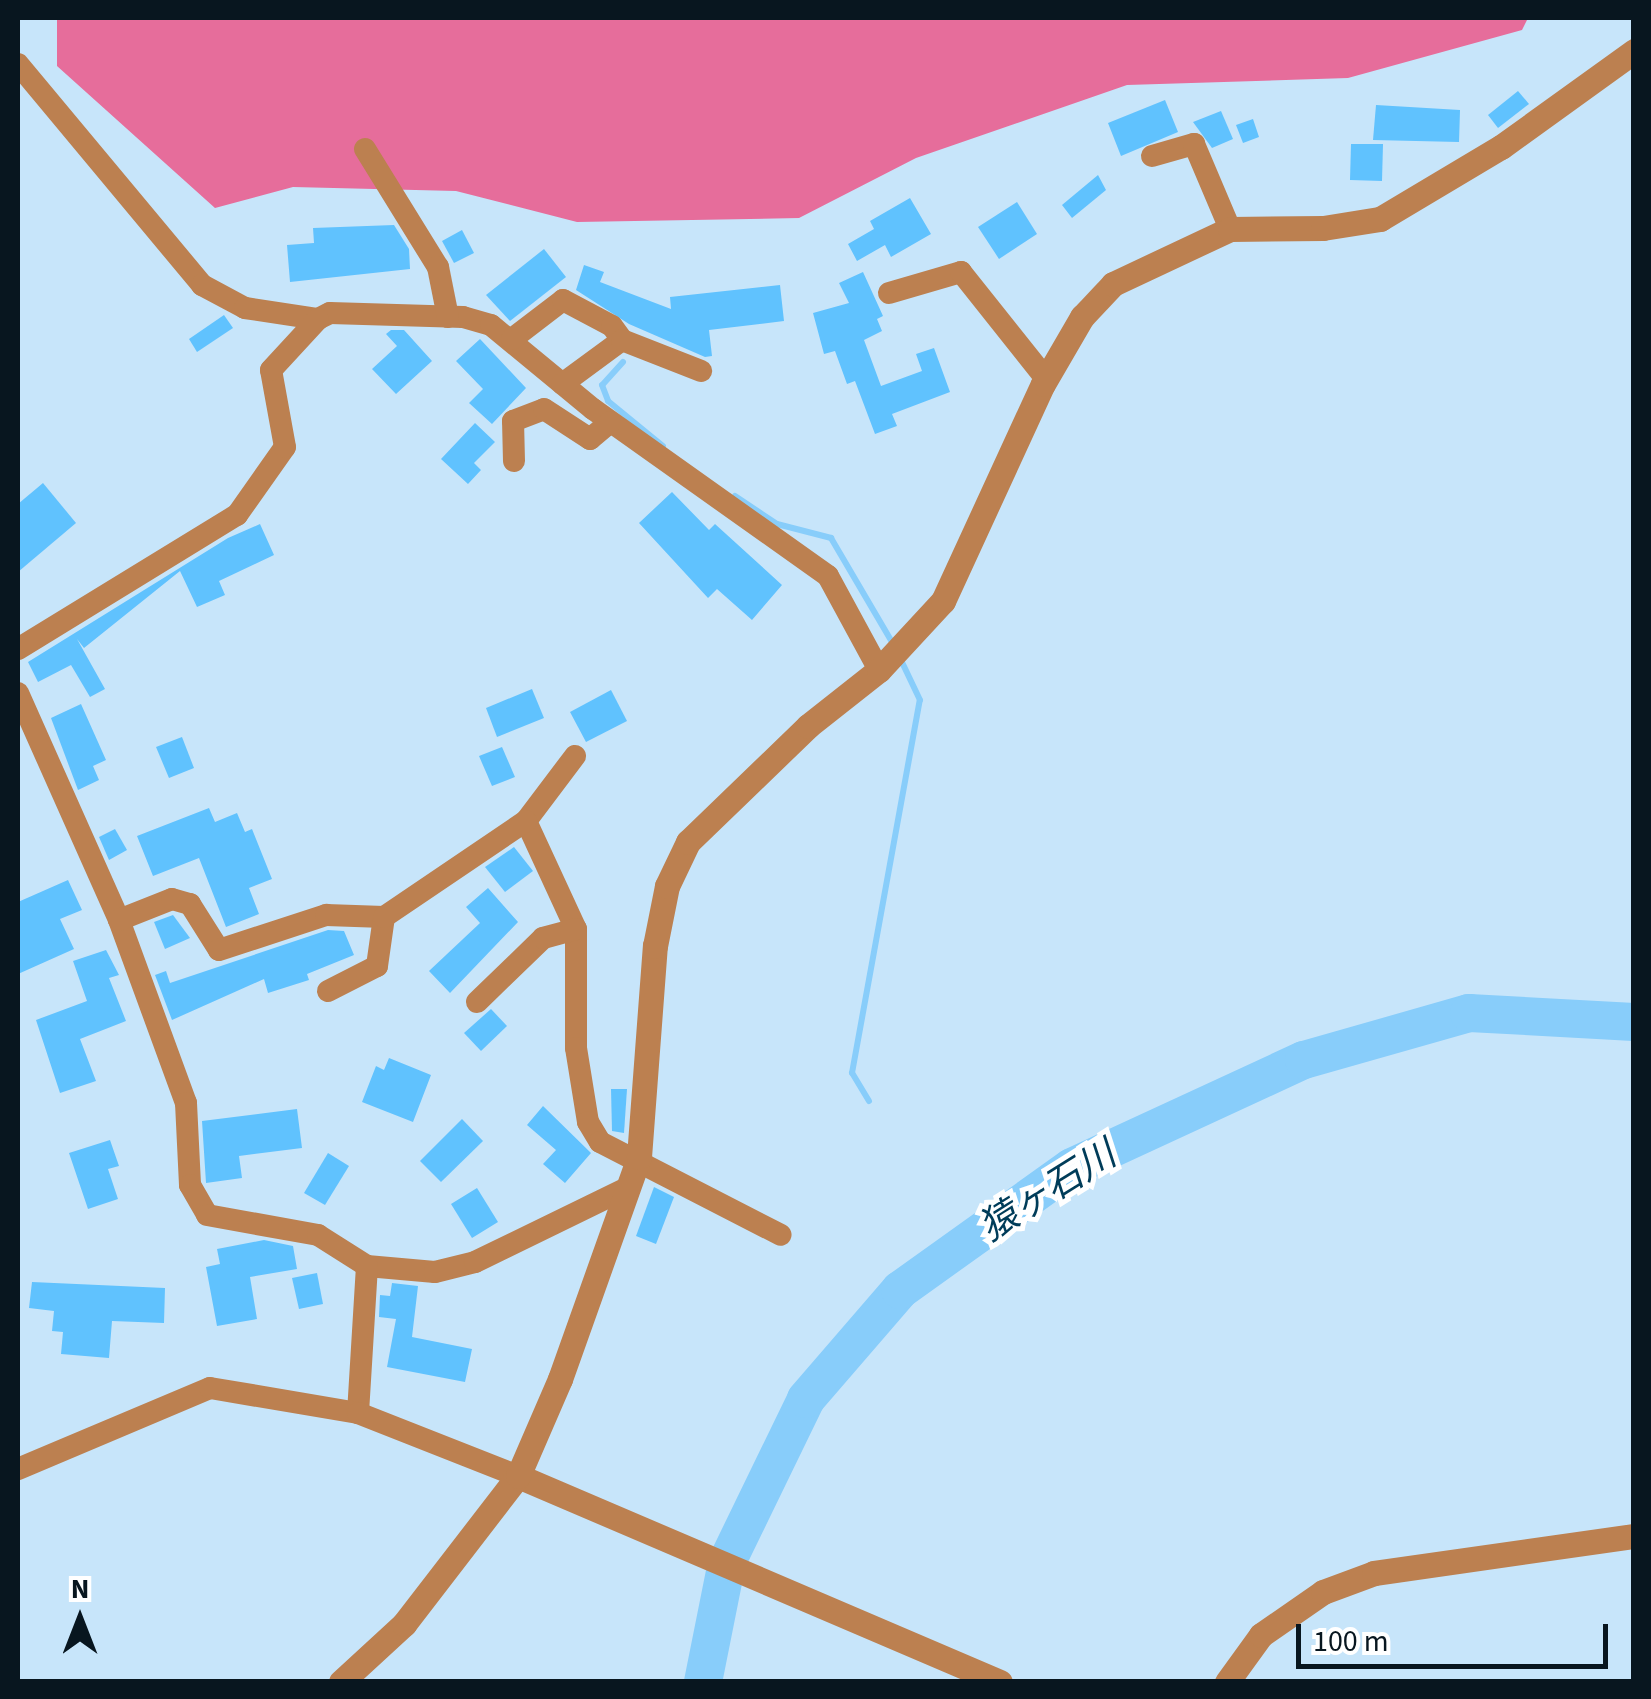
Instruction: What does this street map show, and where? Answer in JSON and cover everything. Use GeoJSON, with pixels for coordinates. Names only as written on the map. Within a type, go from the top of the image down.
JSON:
{"type":"FeatureCollection","features":[{"type":"Feature","properties":{"kind":"street"},"geometry":{"type":"LineString","coordinates":[[341,1682],[404,1624],[518,1476],[639,1157],[654,946],[667,886],[688,842],[808,726],[879,670],[943,601],[1046,379],[1082,317],[1113,284],[1230,229],[1324,228],[1380,219],[1501,147],[1634,51]]}},
{"type":"Feature","properties":{"kind":"street"},"geometry":{"type":"LineString","coordinates":[[18,64],[202,285],[245,308],[318,319]]}},
{"type":"Feature","properties":{"kind":"street"},"geometry":{"type":"LineString","coordinates":[[1152,156],[1194,144],[1230,229]]}},
{"type":"Feature","properties":{"kind":"street"},"geometry":{"type":"LineString","coordinates":[[364,149],[438,267],[448,316]]}},
{"type":"Feature","properties":{"kind":"street"},"geometry":{"type":"LineString","coordinates":[[889,293],[961,272],[1046,379]]}},
{"type":"Feature","properties":{"kind":"street"},"geometry":{"type":"LineString","coordinates":[[512,339],[564,300],[612,326],[622,340],[701,371]]}},
{"type":"Feature","properties":{"kind":"street"},"geometry":{"type":"LineString","coordinates":[[18,648],[237,514],[285,448],[270,370],[318,319],[330,313],[448,316],[491,325],[512,339],[610,422],[828,576],[879,670]]}},
{"type":"Feature","properties":{"kind":"street"},"geometry":{"type":"LineString","coordinates":[[562,384],[622,340]]}},
{"type":"Feature","properties":{"kind":"street"},"geometry":{"type":"LineString","coordinates":[[514,461],[514,421],[544,410],[590,439],[610,422]]}},
{"type":"Feature","properties":{"kind":"street"},"geometry":{"type":"LineString","coordinates":[[18,693],[119,920],[186,1104],[190,1185],[208,1214],[318,1235],[367,1266],[435,1272],[475,1262],[629,1187]]}},
{"type":"Feature","properties":{"kind":"street"},"geometry":{"type":"LineString","coordinates":[[119,920],[172,899],[190,904],[220,950],[326,915],[384,917],[526,821],[575,756]]}},
{"type":"Feature","properties":{"kind":"street"},"geometry":{"type":"LineString","coordinates":[[526,821],[576,929],[576,1048],[588,1122],[600,1142],[639,1157],[781,1235]]}},
{"type":"Feature","properties":{"kind":"street"},"geometry":{"type":"LineString","coordinates":[[328,991],[377,966],[384,917]]}},
{"type":"Feature","properties":{"kind":"street"},"geometry":{"type":"LineString","coordinates":[[477,1002],[542,938],[576,929]]}},
{"type":"Feature","properties":{"kind":"street"},"geometry":{"type":"LineString","coordinates":[[358,1413],[367,1266]]}},
{"type":"Feature","properties":{"kind":"street"},"geometry":{"type":"LineString","coordinates":[[18,1469],[210,1388],[358,1413],[607,1510],[1000,1682]]}},
{"type":"Feature","properties":{"kind":"street"},"geometry":{"type":"LineString","coordinates":[[1228,1682],[1261,1635],[1323,1592],[1374,1573],[1634,1536]]}},
{"type":"Feature","properties":{"kind":"shaded area"},"geometry":{"type":"Polygon","coordinates":[[[57,18],[1528,18],[1522,30],[1348,78],[1127,85],[916,158],[799,218],[577,222],[456,191],[293,187],[215,208],[57,66],[57,18]]]}},
{"type":"Feature","properties":{"kind":"building"},"geometry":{"type":"Polygon","coordinates":[[[1518,91],[1529,104],[1498,128],[1488,115],[1518,91]]]}},
{"type":"Feature","properties":{"kind":"building"},"geometry":{"type":"Polygon","coordinates":[[[1165,100],[1178,132],[1121,156],[1108,123],[1165,100]]]}},
{"type":"Feature","properties":{"kind":"building"},"geometry":{"type":"Polygon","coordinates":[[[1376,105],[1460,110],[1459,142],[1373,140],[1376,105]]]}},
{"type":"Feature","properties":{"kind":"building"},"geometry":{"type":"Polygon","coordinates":[[[1221,111],[1233,139],[1212,148],[1193,122],[1221,111]]]}},
{"type":"Feature","properties":{"kind":"building"},"geometry":{"type":"Polygon","coordinates":[[[1253,119],[1259,137],[1243,143],[1236,125],[1253,119]]]}},
{"type":"Feature","properties":{"kind":"building"},"geometry":{"type":"Polygon","coordinates":[[[1351,144],[1383,144],[1382,181],[1350,180],[1351,144]]]}},
{"type":"Feature","properties":{"kind":"building"},"geometry":{"type":"Polygon","coordinates":[[[1098,175],[1106,190],[1072,218],[1062,205],[1098,175]]]}},
{"type":"Feature","properties":{"kind":"building"},"geometry":{"type":"Polygon","coordinates":[[[910,198],[931,234],[891,257],[885,245],[857,261],[848,244],[874,229],[870,221],[910,198]]]}},
{"type":"Feature","properties":{"kind":"building"},"geometry":{"type":"Polygon","coordinates":[[[1017,202],[1037,234],[999,259],[978,227],[1017,202]]]}},
{"type":"Feature","properties":{"kind":"building"},"geometry":{"type":"Polygon","coordinates":[[[394,225],[409,249],[410,269],[290,282],[287,245],[314,243],[313,228],[394,225]]]}},
{"type":"Feature","properties":{"kind":"building"},"geometry":{"type":"Polygon","coordinates":[[[462,230],[474,253],[454,263],[442,241],[462,230]]]}},
{"type":"Feature","properties":{"kind":"building"},"geometry":{"type":"Polygon","coordinates":[[[544,249],[566,277],[510,321],[486,295],[544,249]]]}},
{"type":"Feature","properties":{"kind":"building"},"geometry":{"type":"Polygon","coordinates":[[[584,265],[604,272],[600,282],[671,309],[670,297],[780,285],[784,321],[709,330],[712,356],[705,357],[629,324],[576,290],[584,265]]]}},
{"type":"Feature","properties":{"kind":"building"},"geometry":{"type":"Polygon","coordinates":[[[863,272],[883,316],[877,319],[882,331],[864,340],[881,386],[922,371],[916,354],[934,348],[950,392],[892,414],[897,426],[875,434],[855,381],[847,384],[835,351],[824,354],[813,313],[849,303],[839,283],[863,272]]]}},
{"type":"Feature","properties":{"kind":"building"},"geometry":{"type":"Polygon","coordinates":[[[224,315],[233,328],[197,352],[189,339],[224,315]]]}},
{"type":"Feature","properties":{"kind":"building"},"geometry":{"type":"Polygon","coordinates":[[[404,330],[432,361],[396,394],[372,369],[397,346],[386,334],[404,330]]]}},
{"type":"Feature","properties":{"kind":"building"},"geometry":{"type":"Polygon","coordinates":[[[480,339],[526,388],[492,424],[469,403],[483,389],[456,361],[480,339]]]}},
{"type":"Feature","properties":{"kind":"building"},"geometry":{"type":"Polygon","coordinates":[[[475,423],[495,442],[474,463],[481,470],[468,484],[441,459],[475,423]]]}},
{"type":"Feature","properties":{"kind":"building"},"geometry":{"type":"Polygon","coordinates":[[[43,483],[76,523],[18,572],[18,504],[43,483]]]}},
{"type":"Feature","properties":{"kind":"building"},"geometry":{"type":"Polygon","coordinates":[[[672,492],[709,530],[715,524],[782,585],[752,620],[717,589],[708,598],[639,523],[672,492]]]}},
{"type":"Feature","properties":{"kind":"building"},"geometry":{"type":"Polygon","coordinates":[[[260,524],[274,555],[219,581],[225,595],[197,607],[180,571],[84,648],[77,639],[105,689],[90,697],[71,665],[38,682],[28,662],[228,538],[260,524]]]}},
{"type":"Feature","properties":{"kind":"building"},"geometry":{"type":"Polygon","coordinates":[[[532,689],[544,718],[497,737],[486,708],[532,689]]]}},
{"type":"Feature","properties":{"kind":"building"},"geometry":{"type":"Polygon","coordinates":[[[611,690],[627,721],[586,742],[570,712],[611,690]]]}},
{"type":"Feature","properties":{"kind":"building"},"geometry":{"type":"Polygon","coordinates":[[[81,704],[106,760],[93,766],[99,780],[78,790],[51,718],[81,704]]]}},
{"type":"Feature","properties":{"kind":"building"},"geometry":{"type":"Polygon","coordinates":[[[182,737],[194,768],[169,778],[156,747],[182,737]]]}},
{"type":"Feature","properties":{"kind":"building"},"geometry":{"type":"Polygon","coordinates":[[[502,747],[515,777],[492,786],[479,756],[502,747]]]}},
{"type":"Feature","properties":{"kind":"building"},"geometry":{"type":"Polygon","coordinates":[[[209,808],[215,822],[237,813],[245,832],[252,829],[272,879],[249,888],[259,914],[226,927],[199,858],[153,876],[137,836],[209,808]]]}},
{"type":"Feature","properties":{"kind":"building"},"geometry":{"type":"Polygon","coordinates":[[[115,829],[127,850],[109,860],[99,837],[115,829]]]}},
{"type":"Feature","properties":{"kind":"building"},"geometry":{"type":"Polygon","coordinates":[[[514,847],[533,871],[505,892],[485,867],[514,847]]]}},
{"type":"Feature","properties":{"kind":"building"},"geometry":{"type":"Polygon","coordinates":[[[68,880],[82,910],[60,919],[74,949],[18,974],[18,902],[68,880]]]}},
{"type":"Feature","properties":{"kind":"building"},"geometry":{"type":"Polygon","coordinates":[[[488,888],[518,922],[450,993],[429,971],[480,923],[466,907],[488,888]]]}},
{"type":"Feature","properties":{"kind":"building"},"geometry":{"type":"Polygon","coordinates":[[[173,915],[190,938],[165,949],[154,922],[173,915]]]}},
{"type":"Feature","properties":{"kind":"building"},"geometry":{"type":"Polygon","coordinates":[[[328,930],[344,931],[354,955],[307,974],[309,980],[268,993],[264,979],[172,1020],[155,975],[166,971],[170,983],[328,930]]]}},
{"type":"Feature","properties":{"kind":"building"},"geometry":{"type":"Polygon","coordinates":[[[106,950],[119,975],[109,978],[126,1021],[80,1039],[96,1081],[60,1093],[36,1020],[87,1001],[73,961],[106,950]]]}},
{"type":"Feature","properties":{"kind":"building"},"geometry":{"type":"Polygon","coordinates":[[[491,1009],[507,1026],[481,1051],[464,1033],[491,1009]]]}},
{"type":"Feature","properties":{"kind":"building"},"geometry":{"type":"Polygon","coordinates":[[[389,1058],[431,1075],[413,1122],[362,1102],[376,1066],[384,1070],[389,1058]]]}},
{"type":"Feature","properties":{"kind":"building"},"geometry":{"type":"Polygon","coordinates":[[[611,1089],[627,1089],[624,1133],[612,1131],[611,1089]]]}},
{"type":"Feature","properties":{"kind":"building"},"geometry":{"type":"Polygon","coordinates":[[[543,1106],[591,1153],[565,1183],[543,1164],[556,1150],[527,1125],[543,1106]]]}},
{"type":"Feature","properties":{"kind":"building"},"geometry":{"type":"Polygon","coordinates":[[[297,1109],[302,1148],[239,1156],[242,1178],[206,1183],[202,1121],[297,1109]]]}},
{"type":"Feature","properties":{"kind":"building"},"geometry":{"type":"Polygon","coordinates":[[[462,1119],[483,1141],[441,1182],[420,1161],[462,1119]]]}},
{"type":"Feature","properties":{"kind":"building"},"geometry":{"type":"Polygon","coordinates":[[[110,1140],[119,1166],[108,1169],[118,1199],[88,1209],[69,1153],[110,1140]]]}},
{"type":"Feature","properties":{"kind":"building"},"geometry":{"type":"Polygon","coordinates":[[[328,1153],[349,1166],[325,1205],[304,1193],[328,1153]]]}},
{"type":"Feature","properties":{"kind":"building"},"geometry":{"type":"Polygon","coordinates":[[[654,1187],[674,1197],[656,1244],[636,1236],[654,1187]]]}},
{"type":"Feature","properties":{"kind":"building"},"geometry":{"type":"Polygon","coordinates":[[[477,1188],[498,1222],[472,1238],[451,1204],[477,1188]]]}},
{"type":"Feature","properties":{"kind":"building"},"geometry":{"type":"Polygon","coordinates":[[[264,1240],[293,1246],[297,1269],[250,1277],[257,1319],[217,1326],[206,1267],[220,1264],[217,1249],[264,1240]]]}},
{"type":"Feature","properties":{"kind":"building"},"geometry":{"type":"Polygon","coordinates":[[[317,1273],[323,1304],[299,1309],[292,1278],[317,1273]]]}},
{"type":"Feature","properties":{"kind":"building"},"geometry":{"type":"Polygon","coordinates":[[[32,1282],[165,1288],[164,1323],[112,1321],[109,1358],[61,1354],[63,1332],[52,1331],[54,1311],[29,1308],[32,1282]]]}},
{"type":"Feature","properties":{"kind":"building"},"geometry":{"type":"Polygon","coordinates":[[[392,1283],[418,1286],[412,1337],[472,1349],[465,1382],[387,1367],[396,1319],[379,1317],[380,1295],[390,1296],[392,1283]]]}},
{"type":"Feature","properties":{"kind":"waterway"},"geometry":{"type":"LineString","coordinates":[[623,362],[602,385],[608,401],[663,446]]}},
{"type":"Feature","properties":{"kind":"waterway"},"geometry":{"type":"LineString","coordinates":[[735,496],[777,524],[831,538],[895,647]]}},
{"type":"Feature","properties":{"kind":"waterway"},"geometry":{"type":"LineString","coordinates":[[869,1101],[852,1073],[920,700],[900,658]]}},
{"type":"Feature","properties":{"kind":"waterway","name":"猿ヶ石川"},"geometry":{"type":"LineString","coordinates":[[703,1682],[727,1562],[806,1399],[900,1290],[1072,1167],[1304,1060],[1469,1013],[1634,1022]]}}]}
